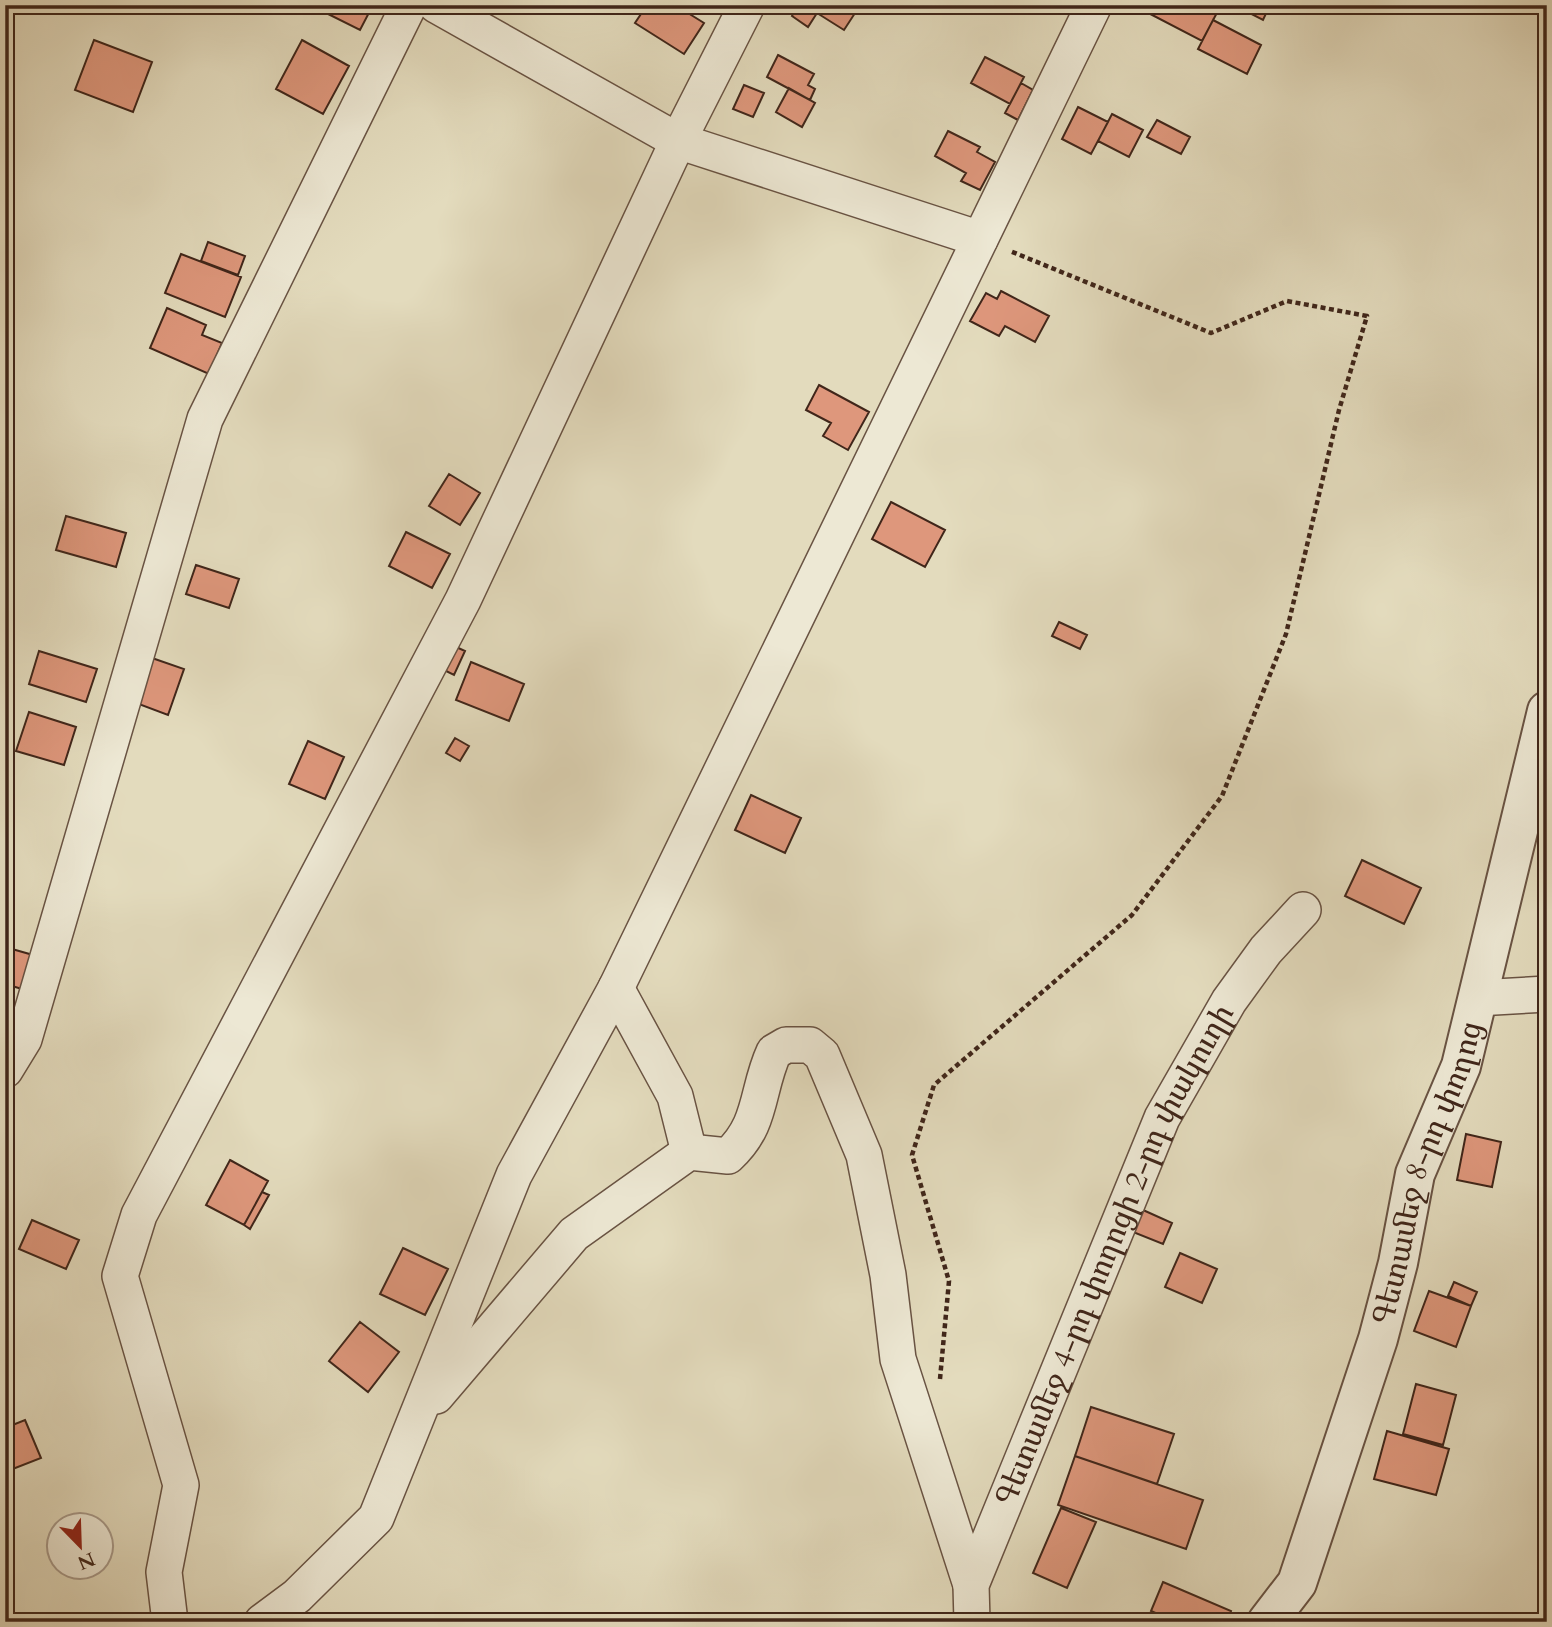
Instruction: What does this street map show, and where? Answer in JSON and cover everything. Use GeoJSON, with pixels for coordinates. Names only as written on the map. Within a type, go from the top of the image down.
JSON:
{"type":"FeatureCollection","features":[{"type":"Feature","properties":{"kind":"street"},"geometry":{"type":"LineString","coordinates":[[5,1070],[24,1039],[205,419],[409,5]]}},
{"type":"Feature","properties":{"kind":"street"},"geometry":{"type":"LineString","coordinates":[[436,5],[678,141],[980,239]]}},
{"type":"Feature","properties":{"kind":"street"},"geometry":{"type":"LineString","coordinates":[[170,1622],[164,1572],[181,1485],[120,1276],[139,1215],[463,600],[678,141],[747,5]]}},
{"type":"Feature","properties":{"kind":"street"},"geometry":{"type":"LineString","coordinates":[[262,1622],[297,1596],[376,1518],[514,1175],[616,988],[1094,5]]}},
{"type":"Feature","properties":{"kind":"street","name":"Գետամեջ 8-րդ փողոց"},"geometry":{"type":"LineString","coordinates":[[1267,1622],[1297,1583],[1378,1339],[1398,1263],[1415,1174],[1461,1066],[1547,711]]}},
{"type":"Feature","properties":{"kind":"street","name":"Գետամեջ 4-րդ փողոցի 2-րդ փակուղի"},"geometry":{"type":"LineString","coordinates":[[972,1622],[971,1585],[1162,1118],[1229,1001],[1266,950],[1303,910]]}},
{"type":"Feature","properties":{"kind":"street"},"geometry":{"type":"LineString","coordinates":[[616,988],[675,1096],[689,1152]]}},
{"type":"Feature","properties":{"kind":"street"},"geometry":{"type":"LineString","coordinates":[[1476,998],[1547,994]]}},
{"type":"Feature","properties":{"kind":"street"},"geometry":{"type":"LineString","coordinates":[[418,1416],[574,1234],[689,1152],[728,1156],[743,1143],[754,1122],[774,1052],[786,1045],[810,1045],[822,1055],[864,1155],[888,1275],[898,1359],[971,1585]]}},
{"type":"Feature","properties":{"kind":"path"},"geometry":{"type":"LineString","coordinates":[[939,1386],[949,1281],[912,1155],[934,1085],[1132,915],[1222,796],[1286,634],[1339,410],[1367,316],[1287,301],[1211,333],[980,239]]}},
{"type":"Feature","properties":{"kind":"building"},"geometry":{"type":"Polygon","coordinates":[[[327,5],[373,5],[360,30],[324,12],[327,5]]]}},
{"type":"Feature","properties":{"kind":"building"},"geometry":{"type":"Polygon","coordinates":[[[647,5],[675,5],[704,23],[684,54],[635,23],[647,5]]]}},
{"type":"Feature","properties":{"kind":"building"},"geometry":{"type":"Polygon","coordinates":[[[798,5],[859,7],[844,30],[817,13],[808,27],[792,16],[798,5]]]}},
{"type":"Feature","properties":{"kind":"building"},"geometry":{"type":"Polygon","coordinates":[[[1133,5],[1217,5],[1220,7],[1202,41],[1133,5]]]}},
{"type":"Feature","properties":{"kind":"building"},"geometry":{"type":"Polygon","coordinates":[[[1234,5],[1270,5],[1263,20],[1234,5]]]}},
{"type":"Feature","properties":{"kind":"building"},"geometry":{"type":"Polygon","coordinates":[[[1213,20],[1261,45],[1247,74],[1198,49],[1213,20]]]}},
{"type":"Feature","properties":{"kind":"building"},"geometry":{"type":"Polygon","coordinates":[[[94,40],[152,62],[133,112],[75,90],[94,40]]]}},
{"type":"Feature","properties":{"kind":"building"},"geometry":{"type":"Polygon","coordinates":[[[302,40],[349,66],[323,114],[276,89],[302,40]]]}},
{"type":"Feature","properties":{"kind":"building"},"geometry":{"type":"Polygon","coordinates":[[[778,55],[814,74],[808,85],[815,89],[810,100],[767,77],[778,55]]]}},
{"type":"Feature","properties":{"kind":"building"},"geometry":{"type":"Polygon","coordinates":[[[985,57],[1024,77],[1010,104],[971,83],[985,57]]]}},
{"type":"Feature","properties":{"kind":"building"},"geometry":{"type":"Polygon","coordinates":[[[1021,83],[1033,90],[1018,120],[1005,113],[1021,83]]]}},
{"type":"Feature","properties":{"kind":"building"},"geometry":{"type":"Polygon","coordinates":[[[744,85],[764,93],[753,117],[733,109],[744,85]]]}},
{"type":"Feature","properties":{"kind":"building"},"geometry":{"type":"Polygon","coordinates":[[[789,88],[815,103],[802,127],[776,112],[789,88]]]}},
{"type":"Feature","properties":{"kind":"building"},"geometry":{"type":"Polygon","coordinates":[[[1078,107],[1108,122],[1091,154],[1062,139],[1078,107]]]}},
{"type":"Feature","properties":{"kind":"building"},"geometry":{"type":"Polygon","coordinates":[[[1112,114],[1143,130],[1129,157],[1098,141],[1112,114]]]}},
{"type":"Feature","properties":{"kind":"building"},"geometry":{"type":"Polygon","coordinates":[[[1157,120],[1190,137],[1181,154],[1147,137],[1157,120]]]}},
{"type":"Feature","properties":{"kind":"building"},"geometry":{"type":"Polygon","coordinates":[[[948,131],[980,147],[977,152],[995,162],[980,190],[961,181],[966,173],[935,156],[948,131]]]}},
{"type":"Feature","properties":{"kind":"building"},"geometry":{"type":"Polygon","coordinates":[[[208,242],[245,256],[238,275],[201,261],[208,242]]]}},
{"type":"Feature","properties":{"kind":"building"},"geometry":{"type":"Polygon","coordinates":[[[181,254],[241,277],[225,317],[165,293],[181,254]]]}},
{"type":"Feature","properties":{"kind":"building"},"geometry":{"type":"Polygon","coordinates":[[[1001,291],[1049,316],[1035,342],[1005,326],[999,336],[970,321],[986,293],[997,299],[1001,291]]]}},
{"type":"Feature","properties":{"kind":"building"},"geometry":{"type":"Polygon","coordinates":[[[167,308],[206,325],[202,335],[222,343],[209,374],[150,348],[167,308]]]}},
{"type":"Feature","properties":{"kind":"building"},"geometry":{"type":"Polygon","coordinates":[[[819,385],[869,412],[848,450],[823,436],[831,423],[806,410],[819,385]]]}},
{"type":"Feature","properties":{"kind":"building"},"geometry":{"type":"Polygon","coordinates":[[[449,474],[480,493],[460,525],[429,506],[449,474]]]}},
{"type":"Feature","properties":{"kind":"building"},"geometry":{"type":"Polygon","coordinates":[[[891,502],[945,530],[925,567],[872,539],[891,502]]]}},
{"type":"Feature","properties":{"kind":"building"},"geometry":{"type":"Polygon","coordinates":[[[66,516],[126,533],[116,567],[56,550],[66,516]]]}},
{"type":"Feature","properties":{"kind":"building"},"geometry":{"type":"Polygon","coordinates":[[[406,532],[450,554],[432,588],[389,566],[406,532]]]}},
{"type":"Feature","properties":{"kind":"building"},"geometry":{"type":"Polygon","coordinates":[[[196,565],[239,579],[229,608],[186,594],[196,565]]]}},
{"type":"Feature","properties":{"kind":"building"},"geometry":{"type":"Polygon","coordinates":[[[1059,622],[1087,635],[1080,649],[1052,636],[1059,622]]]}},
{"type":"Feature","properties":{"kind":"building"},"geometry":{"type":"Polygon","coordinates":[[[454,646],[465,651],[454,675],[442,669],[454,646]]]}},
{"type":"Feature","properties":{"kind":"building"},"geometry":{"type":"Polygon","coordinates":[[[39,651],[97,669],[86,702],[29,684],[39,651]]]}},
{"type":"Feature","properties":{"kind":"building"},"geometry":{"type":"Polygon","coordinates":[[[152,658],[184,669],[168,715],[136,703],[152,658]]]}},
{"type":"Feature","properties":{"kind":"building"},"geometry":{"type":"Polygon","coordinates":[[[471,662],[524,684],[509,721],[456,700],[471,662]]]}},
{"type":"Feature","properties":{"kind":"building"},"geometry":{"type":"Polygon","coordinates":[[[29,712],[76,727],[64,765],[16,751],[29,712]]]}},
{"type":"Feature","properties":{"kind":"building"},"geometry":{"type":"Polygon","coordinates":[[[455,738],[469,746],[460,761],[446,753],[455,738]]]}},
{"type":"Feature","properties":{"kind":"building"},"geometry":{"type":"Polygon","coordinates":[[[308,741],[344,757],[325,799],[289,784],[308,741]]]}},
{"type":"Feature","properties":{"kind":"building"},"geometry":{"type":"Polygon","coordinates":[[[751,795],[801,818],[785,853],[735,830],[751,795]]]}},
{"type":"Feature","properties":{"kind":"building"},"geometry":{"type":"Polygon","coordinates":[[[1362,860],[1421,888],[1404,924],[1345,896],[1362,860]]]}},
{"type":"Feature","properties":{"kind":"building"},"geometry":{"type":"Polygon","coordinates":[[[5,947],[33,955],[22,989],[5,984],[5,947]]]}},
{"type":"Feature","properties":{"kind":"building"},"geometry":{"type":"Polygon","coordinates":[[[1466,1134],[1501,1142],[1492,1187],[1457,1180],[1466,1134]]]}},
{"type":"Feature","properties":{"kind":"building"},"geometry":{"type":"Polygon","coordinates":[[[230,1160],[268,1181],[244,1225],[206,1205],[230,1160]]]}},
{"type":"Feature","properties":{"kind":"building"},"geometry":{"type":"Polygon","coordinates":[[[262,1192],[269,1195],[250,1229],[244,1225],[262,1192]]]}},
{"type":"Feature","properties":{"kind":"building"},"geometry":{"type":"Polygon","coordinates":[[[1143,1210],[1172,1223],[1163,1244],[1133,1232],[1143,1210]]]}},
{"type":"Feature","properties":{"kind":"building"},"geometry":{"type":"Polygon","coordinates":[[[32,1220],[79,1240],[66,1269],[19,1249],[32,1220]]]}},
{"type":"Feature","properties":{"kind":"building"},"geometry":{"type":"Polygon","coordinates":[[[403,1248],[448,1269],[425,1315],[380,1294],[403,1248]]]}},
{"type":"Feature","properties":{"kind":"building"},"geometry":{"type":"Polygon","coordinates":[[[1180,1253],[1217,1269],[1202,1303],[1165,1287],[1180,1253]]]}},
{"type":"Feature","properties":{"kind":"building"},"geometry":{"type":"Polygon","coordinates":[[[1454,1282],[1477,1292],[1471,1306],[1448,1296],[1454,1282]]]}},
{"type":"Feature","properties":{"kind":"building"},"geometry":{"type":"Polygon","coordinates":[[[1429,1291],[1471,1306],[1456,1347],[1414,1331],[1429,1291]]]}},
{"type":"Feature","properties":{"kind":"building"},"geometry":{"type":"Polygon","coordinates":[[[360,1322],[399,1352],[368,1392],[329,1361],[360,1322]]]}},
{"type":"Feature","properties":{"kind":"building"},"geometry":{"type":"Polygon","coordinates":[[[1416,1384],[1456,1395],[1443,1445],[1403,1434],[1416,1384]]]}},
{"type":"Feature","properties":{"kind":"building"},"geometry":{"type":"Polygon","coordinates":[[[1091,1407],[1174,1434],[1157,1484],[1075,1456],[1091,1407]]]}},
{"type":"Feature","properties":{"kind":"building"},"geometry":{"type":"Polygon","coordinates":[[[25,1420],[41,1458],[5,1472],[5,1428],[25,1420]]]}},
{"type":"Feature","properties":{"kind":"building"},"geometry":{"type":"Polygon","coordinates":[[[1387,1431],[1449,1449],[1436,1495],[1374,1479],[1387,1431]]]}},
{"type":"Feature","properties":{"kind":"building"},"geometry":{"type":"Polygon","coordinates":[[[1547,1451],[1547,1484],[1543,1484],[1540,1452],[1547,1451]]]}},
{"type":"Feature","properties":{"kind":"building"},"geometry":{"type":"Polygon","coordinates":[[[1075,1456],[1203,1500],[1186,1549],[1058,1505],[1075,1456]]]}},
{"type":"Feature","properties":{"kind":"building"},"geometry":{"type":"Polygon","coordinates":[[[1061,1508],[1096,1522],[1067,1588],[1033,1573],[1061,1508]]]}},
{"type":"Feature","properties":{"kind":"building"},"geometry":{"type":"Polygon","coordinates":[[[1163,1582],[1231,1611],[1227,1622],[1176,1622],[1151,1611],[1163,1582]]]}}]}
